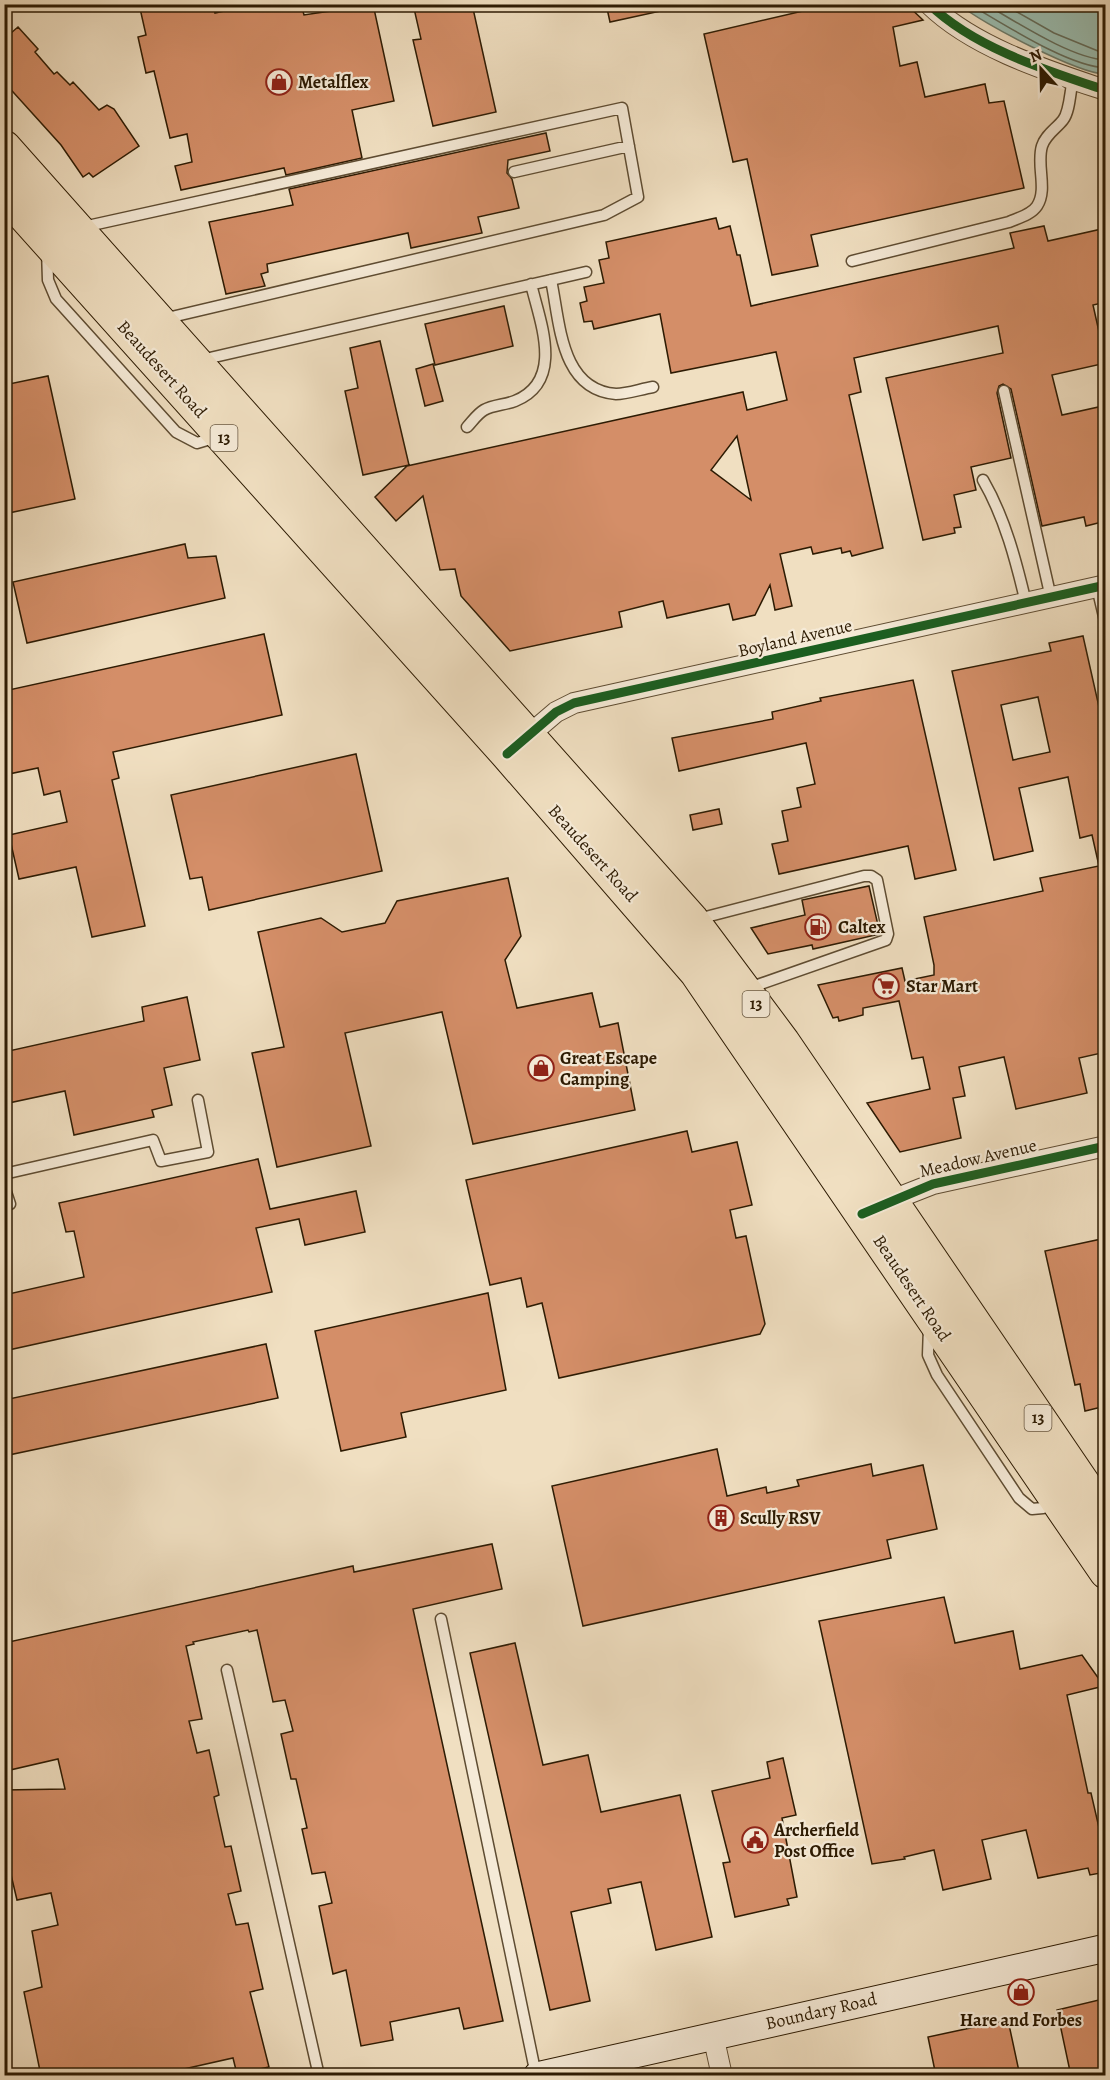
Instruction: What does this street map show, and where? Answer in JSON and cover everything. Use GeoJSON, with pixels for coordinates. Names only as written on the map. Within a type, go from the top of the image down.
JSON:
{"type":"FeatureCollection","features":[{"type":"Feature","properties":{"kind":"highway","name":"Beaudesert Road"},"geometry":{"type":"LineString","coordinates":[[4,147],[195,361],[232,425]]}},
{"type":"Feature","properties":{"kind":"highway","name":"Beaudesert Road"},"geometry":{"type":"LineString","coordinates":[[4,193],[47,240],[232,425],[517,745],[692,920],[746,990],[876,1207],[1066,1489],[1106,1572]]}},
{"type":"Feature","properties":{"kind":"highway","name":"Beaudesert Road"},"geometry":{"type":"LineString","coordinates":[[517,745],[696,972],[876,1207],[931,1315],[1066,1489],[1106,1517]]}},
{"type":"Feature","properties":{"kind":"main road","name":"Boundary Road"},"geometry":{"type":"LineString","coordinates":[[536,2076],[1106,1948]]}},
{"type":"Feature","properties":{"kind":"street"},"geometry":{"type":"LineString","coordinates":[[928,4],[964,32],[1048,71],[1104,89]]}},
{"type":"Feature","properties":{"kind":"street","name":"Boyland Avenue"},"geometry":{"type":"LineString","coordinates":[[517,745],[556,712],[574,703],[1101,586]]}},
{"type":"Feature","properties":{"kind":"street","name":"Meadow Avenue"},"geometry":{"type":"LineString","coordinates":[[876,1207],[948,1180],[1106,1146]]}},
{"type":"Feature","properties":{"kind":"street"},"geometry":{"type":"LineString","coordinates":[[713,2035],[722,2076]]}},
{"type":"Feature","properties":{"kind":"lane"},"geometry":{"type":"LineString","coordinates":[[852,261],[997,225],[1032,212],[1038,205],[1042,191],[1040,160],[1042,144],[1064,119],[1073,79]]}},
{"type":"Feature","properties":{"kind":"lane"},"geometry":{"type":"LineString","coordinates":[[77,228],[622,108],[638,197],[604,215],[159,320]]}},
{"type":"Feature","properties":{"kind":"lane"},"geometry":{"type":"LineString","coordinates":[[514,172],[629,146]]}},
{"type":"Feature","properties":{"kind":"lane"},"geometry":{"type":"LineString","coordinates":[[195,361],[586,272]]}},
{"type":"Feature","properties":{"kind":"lane"},"geometry":{"type":"LineString","coordinates":[[551,280],[568,361],[577,377],[595,388],[617,394],[652,387]]}},
{"type":"Feature","properties":{"kind":"lane"},"geometry":{"type":"LineString","coordinates":[[466,427],[482,411],[517,400],[534,389],[544,372],[547,353],[531,284]]}},
{"type":"Feature","properties":{"kind":"lane"},"geometry":{"type":"LineString","coordinates":[[1004,391],[1051,598]]}},
{"type":"Feature","properties":{"kind":"lane"},"geometry":{"type":"LineString","coordinates":[[983,480],[993,498],[1015,556],[1026,603]]}},
{"type":"Feature","properties":{"kind":"lane"},"geometry":{"type":"LineString","coordinates":[[1101,586],[1106,625]]}},
{"type":"Feature","properties":{"kind":"lane"},"geometry":{"type":"LineString","coordinates":[[692,920],[864,876],[871,876],[877,880],[888,934],[886,940],[746,990]]}},
{"type":"Feature","properties":{"kind":"lane"},"geometry":{"type":"LineString","coordinates":[[4,1174],[153,1140],[161,1161],[208,1152],[198,1100]]}},
{"type":"Feature","properties":{"kind":"lane"},"geometry":{"type":"LineString","coordinates":[[4,1186],[10,1204],[4,1205]]}},
{"type":"Feature","properties":{"kind":"lane"},"geometry":{"type":"LineString","coordinates":[[441,1619],[536,2076]]}},
{"type":"Feature","properties":{"kind":"lane"},"geometry":{"type":"LineString","coordinates":[[227,1670],[319,2076]]}},
{"type":"Feature","properties":{"kind":"water"},"geometry":{"type":"Polygon","coordinates":[[[960,5],[1105,5],[1105,74],[1092,72],[1053,57],[988,23],[960,5]]]}},
{"type":"Feature","properties":{"kind":"building"},"geometry":{"type":"Polygon","coordinates":[[[139,4],[213,4],[215,13],[255,4],[301,4],[304,15],[330,11],[329,4],[373,4],[394,101],[352,110],[362,158],[286,175],[284,168],[181,190],[175,166],[192,162],[187,134],[170,138],[154,71],[146,73],[138,37],[146,35],[139,4]]]}},
{"type":"Feature","properties":{"kind":"building"},"geometry":{"type":"Polygon","coordinates":[[[413,4],[472,4],[496,112],[433,126],[413,40],[421,39],[413,4]]]}},
{"type":"Feature","properties":{"kind":"building"},"geometry":{"type":"Polygon","coordinates":[[[606,4],[661,4],[661,11],[610,22],[606,4]]]}},
{"type":"Feature","properties":{"kind":"building"},"geometry":{"type":"Polygon","coordinates":[[[833,4],[906,4],[923,20],[893,27],[900,66],[917,62],[925,97],[985,84],[989,103],[1004,101],[1024,188],[811,235],[818,266],[772,275],[747,159],[733,162],[704,34],[833,4]]]}},
{"type":"Feature","properties":{"kind":"building"},"geometry":{"type":"Polygon","coordinates":[[[18,27],[38,49],[35,52],[54,74],[57,72],[70,85],[73,82],[99,110],[107,105],[114,109],[139,146],[93,177],[89,173],[83,177],[61,145],[4,82],[4,39],[18,27]]]}},
{"type":"Feature","properties":{"kind":"building"},"geometry":{"type":"Polygon","coordinates":[[[546,133],[550,151],[508,160],[507,173],[512,179],[519,208],[478,217],[482,233],[411,248],[408,233],[267,264],[268,272],[261,274],[265,286],[226,294],[209,222],[293,205],[289,189],[546,133]]]}},
{"type":"Feature","properties":{"kind":"building"},"geometry":{"type":"Polygon","coordinates":[[[716,218],[719,229],[730,226],[737,255],[740,255],[751,306],[1014,248],[1010,233],[1044,226],[1048,241],[1106,228],[1106,302],[1093,305],[1106,363],[1052,375],[1062,415],[1103,406],[1106,521],[1086,526],[1084,517],[1042,526],[1011,389],[1003,384],[999,386],[997,393],[1011,458],[971,467],[976,490],[954,495],[961,527],[954,528],[955,533],[923,540],[886,378],[1003,353],[998,326],[854,358],[861,392],[849,395],[883,548],[852,556],[850,551],[842,553],[841,548],[813,554],[811,547],[780,554],[792,606],[775,610],[770,585],[755,615],[733,620],[729,604],[667,618],[663,601],[619,612],[622,627],[510,651],[461,596],[455,569],[440,570],[423,496],[396,521],[375,497],[407,466],[743,392],[747,410],[787,400],[776,352],[671,373],[660,314],[594,329],[592,321],[584,322],[580,303],[587,301],[584,287],[604,283],[599,260],[609,258],[606,242],[716,218]],[[737,436],[711,470],[751,500],[737,436]]]}},
{"type":"Feature","properties":{"kind":"building"},"geometry":{"type":"Polygon","coordinates":[[[504,306],[513,346],[435,365],[425,324],[504,306]]]}},
{"type":"Feature","properties":{"kind":"building"},"geometry":{"type":"Polygon","coordinates":[[[380,341],[409,465],[363,475],[345,391],[358,388],[350,348],[380,341]]]}},
{"type":"Feature","properties":{"kind":"building"},"geometry":{"type":"Polygon","coordinates":[[[433,364],[443,401],[425,406],[416,369],[433,364]]]}},
{"type":"Feature","properties":{"kind":"building"},"geometry":{"type":"Polygon","coordinates":[[[48,376],[75,499],[4,514],[4,385],[48,376]]]}},
{"type":"Feature","properties":{"kind":"building"},"geometry":{"type":"Polygon","coordinates":[[[185,544],[188,558],[216,556],[225,598],[27,643],[13,582],[185,544]]]}},
{"type":"Feature","properties":{"kind":"building"},"geometry":{"type":"Polygon","coordinates":[[[264,634],[282,715],[113,752],[119,778],[112,780],[145,926],[92,937],[76,867],[19,879],[9,835],[67,822],[60,791],[44,795],[38,768],[4,775],[4,691],[264,634]]]}},
{"type":"Feature","properties":{"kind":"building"},"geometry":{"type":"Polygon","coordinates":[[[1083,636],[1106,738],[1106,869],[1100,869],[1106,892],[1106,1052],[1079,1058],[1087,1093],[1016,1109],[1004,1057],[959,1067],[965,1096],[953,1098],[961,1138],[900,1152],[867,1103],[930,1089],[923,1057],[912,1059],[899,1001],[863,1008],[863,1015],[839,1021],[838,1017],[833,1018],[818,985],[902,968],[905,981],[934,975],[924,917],[1043,891],[1040,878],[1099,866],[1092,835],[1080,838],[1068,777],[1019,788],[1033,851],[994,860],[952,671],[1051,651],[1049,643],[1083,636]],[[1038,697],[1001,705],[1013,760],[1050,752],[1038,697]]]}},
{"type":"Feature","properties":{"kind":"building"},"geometry":{"type":"Polygon","coordinates":[[[913,680],[956,870],[915,879],[908,846],[779,874],[772,844],[788,841],[782,811],[801,807],[797,788],[815,784],[806,743],[679,771],[672,738],[773,719],[772,712],[821,701],[820,698],[913,680]]]}},
{"type":"Feature","properties":{"kind":"building"},"geometry":{"type":"Polygon","coordinates":[[[356,754],[382,871],[209,910],[202,877],[190,879],[171,795],[356,754]]]}},
{"type":"Feature","properties":{"kind":"building"},"geometry":{"type":"Polygon","coordinates":[[[719,809],[722,824],[693,830],[690,815],[719,809]]]}},
{"type":"Feature","properties":{"kind":"building"},"geometry":{"type":"Polygon","coordinates":[[[508,878],[521,936],[505,960],[517,1008],[592,993],[600,1027],[618,1023],[635,1110],[473,1144],[442,1012],[345,1033],[371,1146],[277,1167],[252,1053],[284,1047],[258,932],[321,918],[342,932],[385,923],[397,901],[508,878]]]}},
{"type":"Feature","properties":{"kind":"building"},"geometry":{"type":"Polygon","coordinates":[[[869,886],[880,934],[813,949],[812,945],[768,954],[751,928],[805,915],[802,900],[869,886]]]}},
{"type":"Feature","properties":{"kind":"building"},"geometry":{"type":"Polygon","coordinates":[[[187,997],[200,1060],[164,1068],[172,1105],[152,1110],[154,1117],[74,1135],[65,1091],[4,1104],[4,1052],[144,1021],[142,1007],[187,997]]]}},
{"type":"Feature","properties":{"kind":"building"},"geometry":{"type":"Polygon","coordinates":[[[687,1131],[692,1152],[737,1142],[752,1205],[730,1210],[736,1238],[746,1236],[765,1324],[760,1334],[559,1378],[542,1303],[527,1307],[521,1278],[490,1285],[466,1180],[687,1131]]]}},
{"type":"Feature","properties":{"kind":"building"},"geometry":{"type":"Polygon","coordinates":[[[258,1159],[270,1209],[356,1191],[365,1232],[305,1245],[299,1219],[256,1228],[272,1292],[4,1351],[4,1295],[84,1277],[74,1231],[66,1232],[59,1203],[258,1159]]]}},
{"type":"Feature","properties":{"kind":"building"},"geometry":{"type":"Polygon","coordinates":[[[1106,1238],[1106,1406],[1085,1411],[1080,1384],[1075,1385],[1045,1251],[1106,1238]]]}},
{"type":"Feature","properties":{"kind":"building"},"geometry":{"type":"Polygon","coordinates":[[[488,1293],[506,1390],[401,1413],[406,1437],[341,1451],[315,1331],[488,1293]]]}},
{"type":"Feature","properties":{"kind":"building"},"geometry":{"type":"Polygon","coordinates":[[[266,1344],[278,1398],[4,1456],[4,1400],[266,1344]]]}},
{"type":"Feature","properties":{"kind":"building","name":"Scully RSV"},"geometry":{"type":"Polygon","coordinates":[[[717,1449],[727,1496],[766,1487],[767,1493],[799,1486],[797,1480],[871,1464],[873,1476],[923,1465],[937,1529],[887,1540],[891,1558],[583,1626],[552,1486],[717,1449]]]}},
{"type":"Feature","properties":{"kind":"building"},"geometry":{"type":"Polygon","coordinates":[[[492,1544],[502,1589],[413,1609],[503,2021],[464,2029],[459,2008],[390,2022],[393,2040],[361,2046],[346,1970],[333,1974],[319,1906],[332,1903],[325,1872],[312,1874],[302,1829],[307,1828],[296,1779],[291,1779],[281,1734],[293,1731],[285,1700],[273,1702],[257,1630],[249,1632],[248,1630],[193,1642],[194,1644],[186,1646],[202,1719],[189,1721],[197,1753],[209,1750],[219,1795],[214,1797],[225,1847],[231,1846],[241,1891],[228,1894],[236,1925],[248,1923],[263,1989],[250,1992],[269,2067],[237,2074],[233,2058],[166,2073],[167,2076],[41,2076],[24,1992],[42,1987],[32,1931],[58,1925],[51,1893],[17,1900],[8,1862],[4,1863],[4,1790],[65,1789],[58,1759],[10,1770],[4,1745],[4,1643],[353,1566],[354,1572],[492,1544]]]}},
{"type":"Feature","properties":{"kind":"building"},"geometry":{"type":"Polygon","coordinates":[[[944,1597],[955,1643],[1013,1631],[1020,1669],[1082,1655],[1104,1686],[1067,1695],[1088,1793],[1091,1793],[1106,1858],[1106,1872],[1090,1875],[1088,1868],[1038,1878],[1026,1830],[982,1840],[991,1879],[943,1890],[934,1850],[904,1857],[905,1859],[872,1864],[819,1621],[944,1597]]]}},
{"type":"Feature","properties":{"kind":"building"},"geometry":{"type":"Polygon","coordinates":[[[515,1643],[543,1765],[588,1755],[601,1812],[680,1795],[712,1937],[656,1950],[641,1882],[608,1889],[611,1903],[571,1912],[590,2001],[550,2010],[470,1653],[515,1643]]]}},
{"type":"Feature","properties":{"kind":"building","name":"Archerfield Post Office"},"geometry":{"type":"Polygon","coordinates":[[[783,1758],[796,1815],[782,1818],[797,1897],[787,1899],[789,1905],[735,1917],[723,1863],[730,1862],[712,1791],[770,1778],[767,1762],[783,1758]]]}},
{"type":"Feature","properties":{"kind":"building"},"geometry":{"type":"Polygon","coordinates":[[[1103,1999],[1106,2001],[1106,2076],[1071,2076],[1057,2010],[1103,1999]]]}},
{"type":"Feature","properties":{"kind":"building"},"geometry":{"type":"Polygon","coordinates":[[[1008,2020],[1020,2076],[936,2076],[928,2037],[1008,2020]]]}},
{"type":"Feature","properties":{"kind":"cycle path"},"geometry":{"type":"LineString","coordinates":[[929,4],[967,33],[988,45],[1057,74],[1102,89]]}},
{"type":"Feature","properties":{"kind":"cycle path"},"geometry":{"type":"LineString","coordinates":[[507,754],[556,712],[574,703],[1106,585]]}},
{"type":"Feature","properties":{"kind":"cycle path"},"geometry":{"type":"LineString","coordinates":[[862,1214],[933,1184],[1106,1146]]}},
{"type":"Feature","properties":{"kind":"place","name":"Metalflex"},"geometry":{"type":"Point","coordinates":[279,82]}},
{"type":"Feature","properties":{"kind":"place","name":"Caltex"},"geometry":{"type":"Point","coordinates":[818,927]}},
{"type":"Feature","properties":{"kind":"place","name":"Star Mart"},"geometry":{"type":"Point","coordinates":[886,986]}},
{"type":"Feature","properties":{"kind":"place","name":"Great Escape Camping"},"geometry":{"type":"Point","coordinates":[541,1068]}},
{"type":"Feature","properties":{"kind":"place","name":"Scully RSV"},"geometry":{"type":"Point","coordinates":[721,1518]}},
{"type":"Feature","properties":{"kind":"place","name":"Archerfield Post Office"},"geometry":{"type":"Point","coordinates":[755,1840]}},
{"type":"Feature","properties":{"kind":"place","name":"Hare and Forbes"},"geometry":{"type":"Point","coordinates":[1021,1992]}}]}
